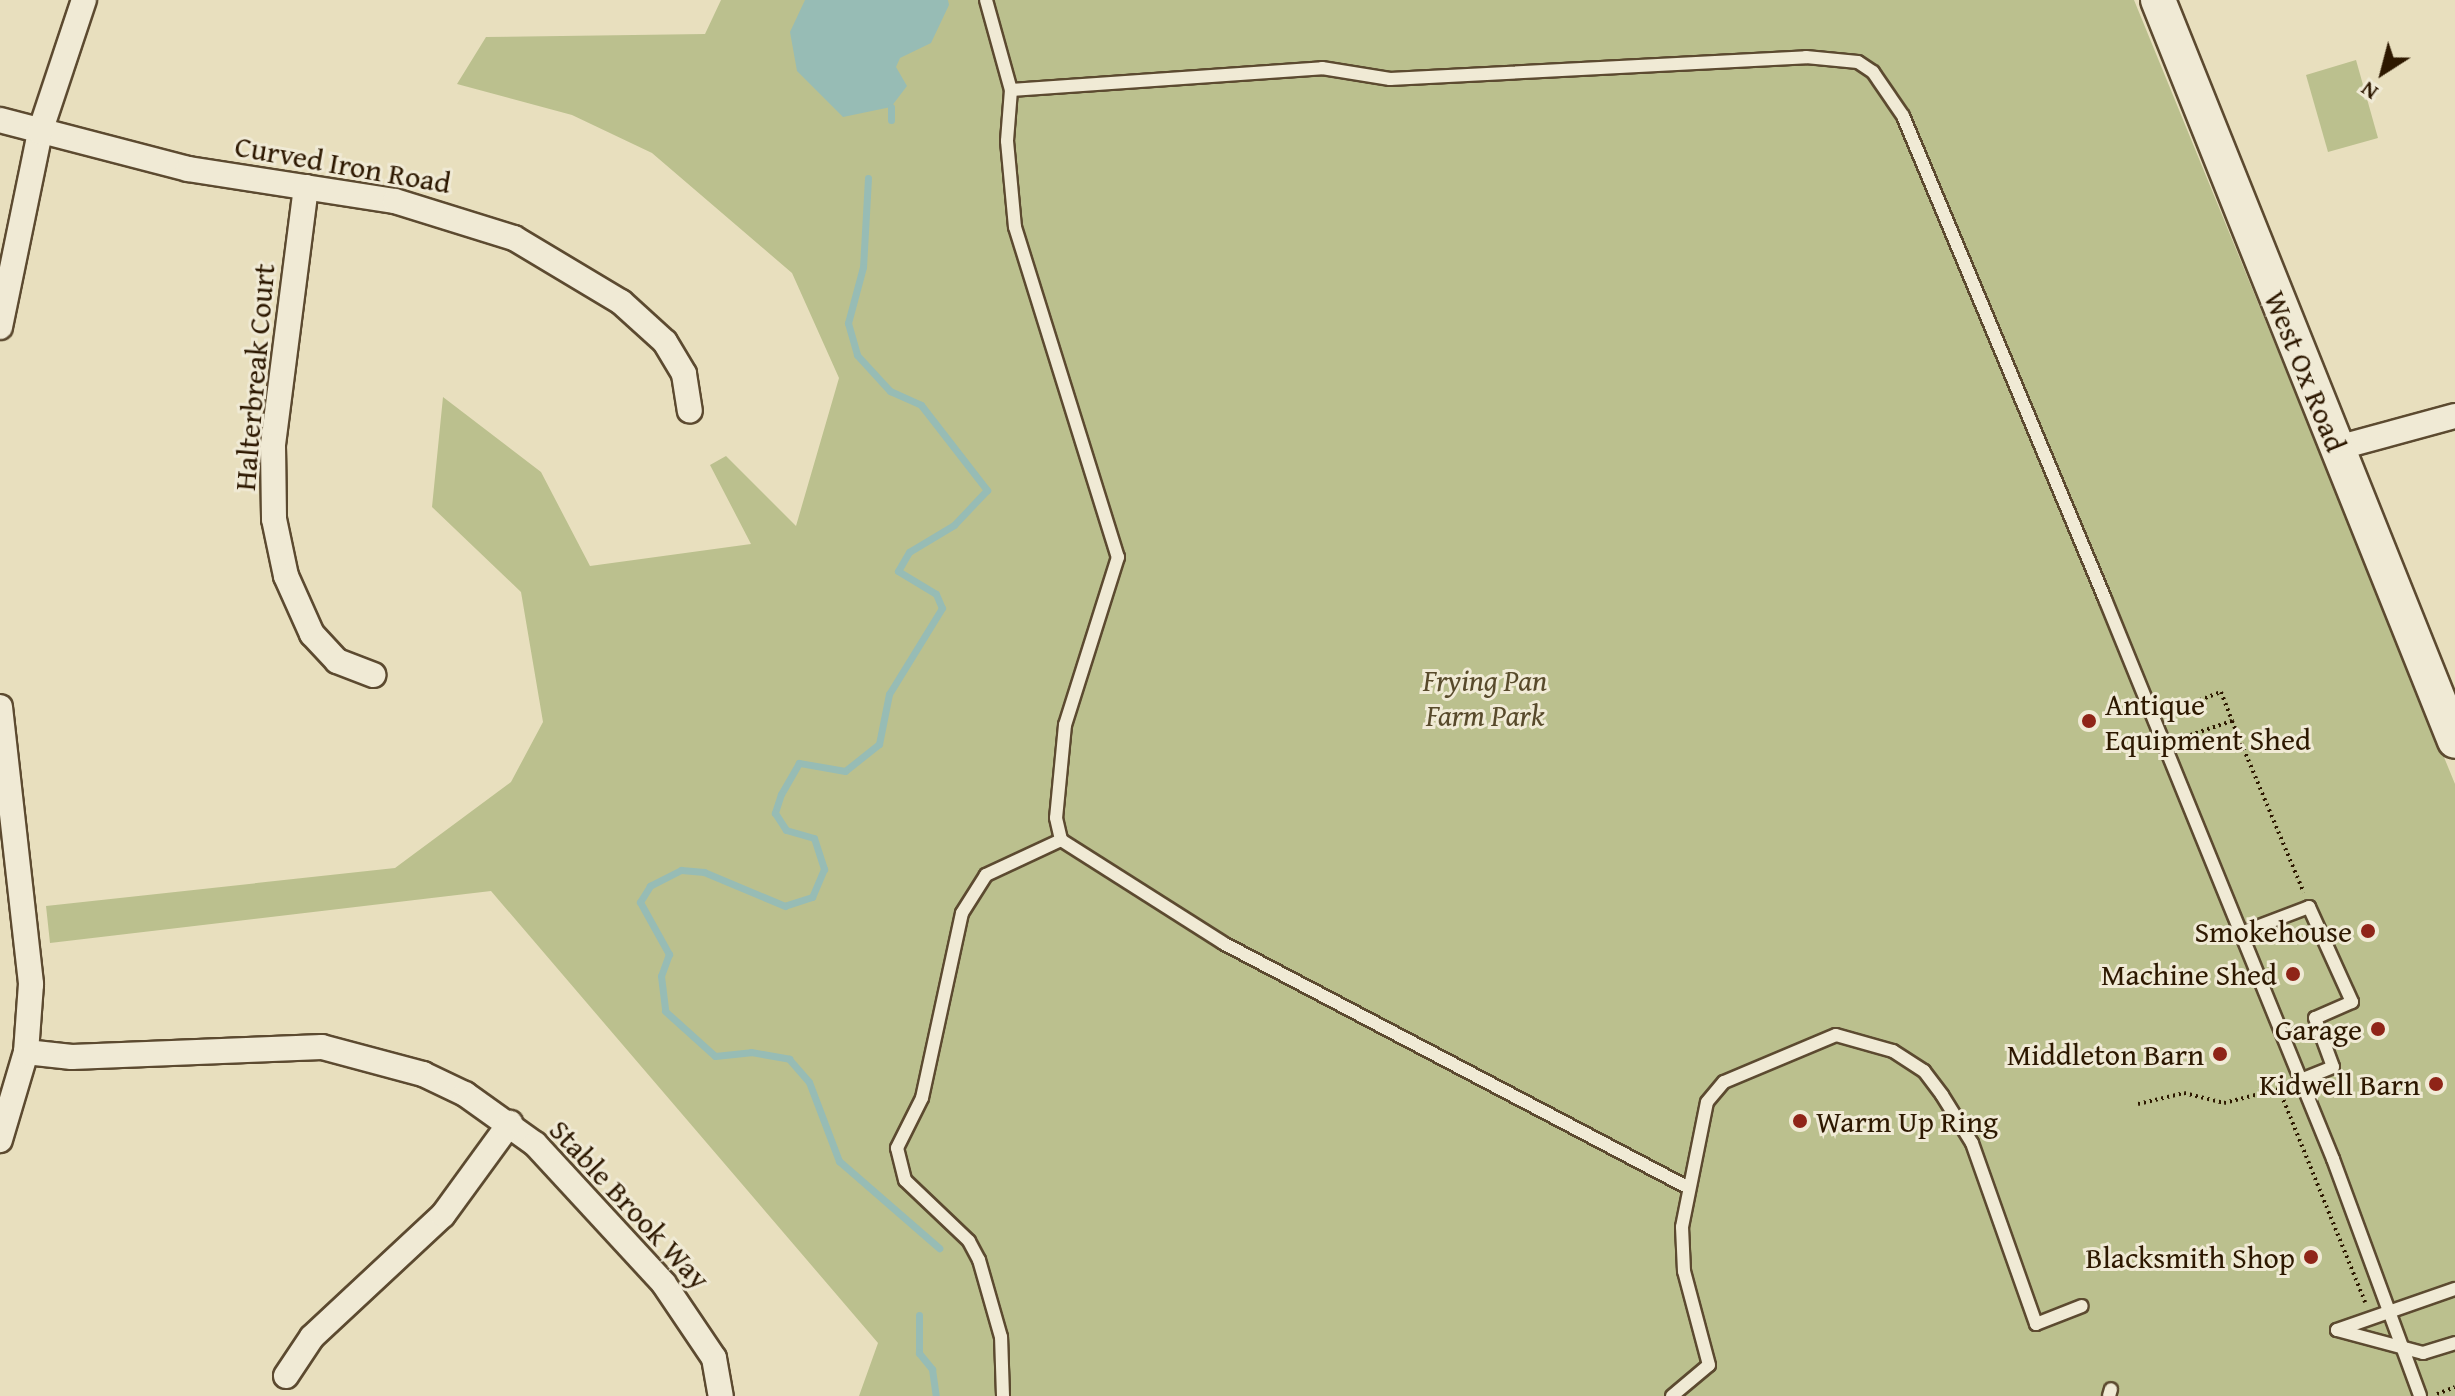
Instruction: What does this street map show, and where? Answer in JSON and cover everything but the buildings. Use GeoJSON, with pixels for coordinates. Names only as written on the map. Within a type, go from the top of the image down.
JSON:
{"type":"FeatureCollection","features":[{"type":"Feature","properties":{"kind":"main road","name":"West Ox Road"},"geometry":{"type":"LineString","coordinates":[[2158,0],[2337,448],[2445,688],[2455,741]]}},
{"type":"Feature","properties":{"kind":"street"},"geometry":{"type":"LineString","coordinates":[[0,327],[40,132],[84,0]]}},
{"type":"Feature","properties":{"kind":"street","name":"Curved Iron Road"},"geometry":{"type":"LineString","coordinates":[[0,120],[188,169],[306,187],[456,216],[569,268],[665,342],[684,374],[690,411]]}},
{"type":"Feature","properties":{"kind":"street","name":"Halterbreak Court"},"geometry":{"type":"LineString","coordinates":[[306,187],[273,446],[274,519],[286,576],[312,634],[337,661],[373,675]]}},
{"type":"Feature","properties":{"kind":"street"},"geometry":{"type":"LineString","coordinates":[[2337,448],[2455,416]]}},
{"type":"Feature","properties":{"kind":"street"},"geometry":{"type":"LineString","coordinates":[[0,707],[5,800],[31,984],[26,1052],[0,1140]]}},
{"type":"Feature","properties":{"kind":"street","name":"Stable Brook Way"},"geometry":{"type":"LineString","coordinates":[[26,1052],[87,1057],[322,1047],[423,1074],[510,1123],[587,1196],[690,1315],[714,1358],[721,1396]]}},
{"type":"Feature","properties":{"kind":"street"},"geometry":{"type":"LineString","coordinates":[[286,1376],[312,1337],[443,1215],[510,1123]]}},
{"type":"Feature","properties":{"kind":"lane"},"geometry":{"type":"LineString","coordinates":[[986,0],[1011,90],[1007,141],[1015,227],[1118,557],[1065,725],[1056,818],[1061,840],[1235,950],[1685,1186]]}},
{"type":"Feature","properties":{"kind":"lane"},"geometry":{"type":"LineString","coordinates":[[1011,90],[1322,68],[1390,79],[1582,64],[1858,62],[1888,89],[1903,116],[2153,718],[2238,934],[2301,1080],[2420,1396]]}},
{"type":"Feature","properties":{"kind":"lane"},"geometry":{"type":"LineString","coordinates":[[1003,1396],[1001,1337],[979,1260],[969,1241],[905,1180],[897,1148],[922,1098],[962,913],[986,875],[1061,840]]}},
{"type":"Feature","properties":{"kind":"lane"},"geometry":{"type":"LineString","coordinates":[[2238,934],[2309,907],[2352,1002],[2315,1018],[2333,1067],[2301,1080]]}},
{"type":"Feature","properties":{"kind":"lane"},"geometry":{"type":"LineString","coordinates":[[1672,1396],[1709,1365],[1684,1271],[1685,1186],[1707,1102],[1724,1082],[1836,1035],[1865,1038],[1924,1071],[1972,1143],[2036,1324],[2082,1306]]}},
{"type":"Feature","properties":{"kind":"lane"},"geometry":{"type":"LineString","coordinates":[[2455,1289],[2337,1330],[2423,1353],[2455,1343]]}},
{"type":"Feature","properties":{"kind":"path"},"geometry":{"type":"LineString","coordinates":[[2153,718],[2221,692],[2309,907]]}},
{"type":"Feature","properties":{"kind":"path"},"geometry":{"type":"LineString","coordinates":[[2163,744],[2232,721]]}},
{"type":"Feature","properties":{"kind":"path"},"geometry":{"type":"LineString","coordinates":[[2138,1104],[2184,1093],[2224,1103],[2301,1080]]}},
{"type":"Feature","properties":{"kind":"path"},"geometry":{"type":"LineString","coordinates":[[2431,1396],[2455,1387]]}},
{"type":"Feature","properties":{"kind":"green space","name":"Frying Pan Farm Park"},"geometry":{"type":"Polygon","coordinates":[[[721,0],[2134,0],[2455,784],[2455,1396],[859,1396],[878,1343],[491,891],[50,943],[46,906],[395,868],[511,782],[543,722],[521,592],[432,507],[443,397],[541,472],[590,566],[751,544],[710,465],[726,456],[796,526],[839,378],[792,273],[652,153],[572,115],[457,84],[486,37],[705,34],[721,0]]]}},
{"type":"Feature","properties":{"kind":"green space"},"geometry":{"type":"Polygon","coordinates":[[[2356,60],[2378,138],[2328,152],[2306,75],[2356,60]]]}},
{"type":"Feature","properties":{"kind":"water"},"geometry":{"type":"Polygon","coordinates":[[[805,0],[948,0],[949,5],[931,43],[900,58],[896,67],[907,86],[891,107],[843,117],[797,71],[790,32],[805,0]]]}},
{"type":"Feature","properties":{"kind":"waterway"},"geometry":{"type":"LineString","coordinates":[[891,107],[891,120]]}},
{"type":"Feature","properties":{"kind":"waterway"},"geometry":{"type":"LineString","coordinates":[[868,178],[863,267],[848,323],[857,355],[890,391],[921,405],[987,490],[954,525],[909,552],[898,571],[936,594],[942,608],[889,694],[879,744],[845,771],[799,763],[781,794],[775,813],[786,830],[814,838],[824,869],[812,897],[785,906],[704,872],[681,870],[650,886],[640,902],[669,954],[661,976],[665,1011],[715,1056],[751,1052],[789,1059],[809,1082],[839,1161],[939,1248]]}},
{"type":"Feature","properties":{"kind":"waterway"},"geometry":{"type":"LineString","coordinates":[[919,1315],[919,1353],[932,1369],[936,1396]]}},
{"type":"Feature","properties":{"kind":"place","name":"Antique Equipment Shed"},"geometry":{"type":"Point","coordinates":[2089,721]}},
{"type":"Feature","properties":{"kind":"place","name":"Smokehouse"},"geometry":{"type":"Point","coordinates":[2368,931]}},
{"type":"Feature","properties":{"kind":"place","name":"Machine Shed"},"geometry":{"type":"Point","coordinates":[2293,974]}},
{"type":"Feature","properties":{"kind":"place","name":"Garage"},"geometry":{"type":"Point","coordinates":[2378,1029]}},
{"type":"Feature","properties":{"kind":"place","name":"Middleton Barn"},"geometry":{"type":"Point","coordinates":[2220,1054]}},
{"type":"Feature","properties":{"kind":"place","name":"Kidwell Barn"},"geometry":{"type":"Point","coordinates":[2436,1084]}},
{"type":"Feature","properties":{"kind":"place","name":"Warm Up Ring"},"geometry":{"type":"Point","coordinates":[1800,1121]}},
{"type":"Feature","properties":{"kind":"place","name":"Blacksmith Shop"},"geometry":{"type":"Point","coordinates":[2311,1257]}}]}
